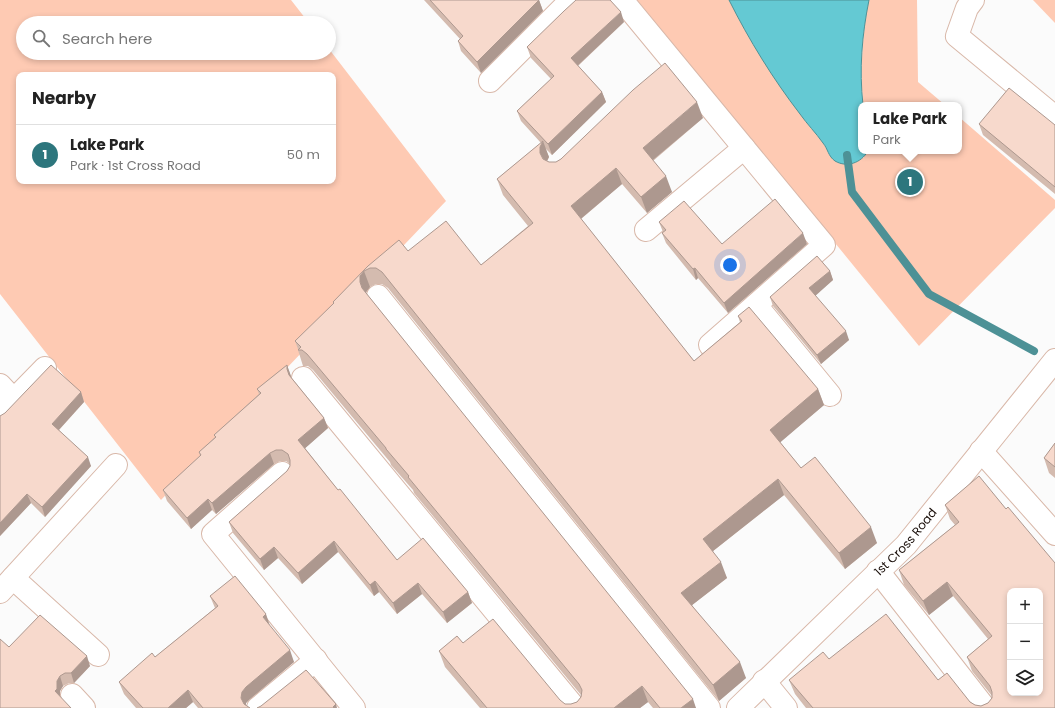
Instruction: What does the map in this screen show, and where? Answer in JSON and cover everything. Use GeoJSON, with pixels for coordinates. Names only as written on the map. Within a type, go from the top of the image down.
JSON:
{"type":"FeatureCollection","features":[{"type":"Feature","properties":{"kind":"street"},"geometry":{"type":"LineString","coordinates":[[490,81],[571,0]]}},
{"type":"Feature","properties":{"kind":"street"},"geometry":{"type":"LineString","coordinates":[[622,0],[664,64],[744,148],[824,245],[710,345]]}},
{"type":"Feature","properties":{"kind":"street"},"geometry":{"type":"LineString","coordinates":[[972,0],[967,8],[957,36],[1055,117]]}},
{"type":"Feature","properties":{"kind":"street"},"geometry":{"type":"LineString","coordinates":[[646,230],[744,148]]}},
{"type":"Feature","properties":{"kind":"street"},"geometry":{"type":"LineString","coordinates":[[378,296],[709,708]]}},
{"type":"Feature","properties":{"kind":"street"},"geometry":{"type":"LineString","coordinates":[[756,305],[830,395]]}},
{"type":"Feature","properties":{"kind":"street","name":"1st Cross Road"},"geometry":{"type":"LineString","coordinates":[[738,708],[906,545],[1055,360]]}},
{"type":"Feature","properties":{"kind":"street"},"geometry":{"type":"LineString","coordinates":[[5,400],[45,368]]}},
{"type":"Feature","properties":{"kind":"street"},"geometry":{"type":"LineString","coordinates":[[303,378],[575,708]]}},
{"type":"Feature","properties":{"kind":"street"},"geometry":{"type":"LineString","coordinates":[[981,451],[1055,534]]}},
{"type":"Feature","properties":{"kind":"street"},"geometry":{"type":"LineString","coordinates":[[98,655],[6,585],[116,466]]}},
{"type":"Feature","properties":{"kind":"street"},"geometry":{"type":"LineString","coordinates":[[282,473],[213,534],[354,708]]}},
{"type":"Feature","properties":{"kind":"street"},"geometry":{"type":"LineString","coordinates":[[878,571],[985,708]]}},
{"type":"Feature","properties":{"kind":"street"},"geometry":{"type":"LineString","coordinates":[[258,708],[316,660]]}},
{"type":"Feature","properties":{"kind":"street"},"geometry":{"type":"LineString","coordinates":[[764,682],[786,708]]}},
{"type":"Feature","properties":{"kind":"shaded area"},"geometry":{"type":"Polygon","coordinates":[[[0,0],[291,0],[304,16],[16,16],[16,60],[336,60],[336,58],[446,201],[161,500],[0,294],[0,0]]]}},
{"type":"Feature","properties":{"kind":"shaded area"},"geometry":{"type":"Polygon","coordinates":[[[637,0],[729,0],[753,44],[833,159],[863,158],[866,154],[962,154],[962,120],[1055,200],[1055,208],[919,346],[637,0]]]}},
{"type":"Feature","properties":{"kind":"shaded area"},"geometry":{"type":"Polygon","coordinates":[[[869,0],[917,0],[918,82],[941,102],[863,102],[862,52],[869,0]]]}},
{"type":"Feature","properties":{"kind":"shaded area"},"geometry":{"type":"Polygon","coordinates":[[[1033,0],[1055,0],[1055,23],[1033,0]]]}},
{"type":"Feature","properties":{"kind":"water"},"geometry":{"type":"Polygon","coordinates":[[[729,0],[869,0],[862,52],[861,78],[863,102],[858,102],[858,154],[866,154],[862,159],[853,163],[844,164],[835,161],[831,157],[825,145],[790,101],[771,73],[729,0]]]}},
{"type":"Feature","properties":{"kind":"building"},"geometry":{"type":"Polygon","coordinates":[[[430,0],[539,0],[477,62],[458,41],[463,36],[430,0]]]}},
{"type":"Feature","properties":{"kind":"building"},"geometry":{"type":"Polygon","coordinates":[[[576,0],[610,0],[621,12],[571,58],[602,92],[548,144],[517,111],[554,76],[527,47],[576,0]]]}},
{"type":"Feature","properties":{"kind":"building"},"geometry":{"type":"Polygon","coordinates":[[[665,63],[697,102],[643,148],[666,176],[641,197],[616,168],[571,206],[694,361],[742,321],[738,316],[749,307],[818,389],[770,430],[801,468],[815,457],[871,527],[839,553],[778,479],[703,539],[721,562],[681,593],[740,662],[713,685],[382,272],[376,268],[370,268],[364,271],[360,276],[362,288],[693,699],[681,708],[660,708],[642,686],[614,708],[487,708],[439,651],[457,636],[463,643],[493,619],[560,700],[565,704],[577,702],[581,697],[582,690],[579,684],[408,477],[409,476],[386,448],[307,354],[302,350],[298,350],[301,347],[295,341],[334,303],[333,302],[368,266],[399,240],[408,251],[446,221],[481,265],[533,223],[497,179],[543,141],[540,147],[540,153],[543,159],[549,162],[556,162],[561,159],[633,90],[665,63]]]}},
{"type":"Feature","properties":{"kind":"building"},"geometry":{"type":"Polygon","coordinates":[[[1009,88],[1055,125],[1055,187],[979,124],[1009,88]]]}},
{"type":"Feature","properties":{"kind":"building"},"geometry":{"type":"Polygon","coordinates":[[[775,199],[803,233],[724,303],[695,268],[693,269],[662,233],[666,230],[659,222],[684,201],[722,244],[775,199]]]}},
{"type":"Feature","properties":{"kind":"building"},"geometry":{"type":"Polygon","coordinates":[[[817,256],[830,271],[809,288],[846,331],[817,355],[770,297],[817,256]]]}},
{"type":"Feature","properties":{"kind":"building"},"geometry":{"type":"Polygon","coordinates":[[[51,365],[81,392],[52,424],[88,457],[42,507],[27,494],[0,523],[0,416],[5,413],[51,365]]]}},
{"type":"Feature","properties":{"kind":"building"},"geometry":{"type":"Polygon","coordinates":[[[287,365],[289,375],[324,418],[298,440],[338,490],[340,489],[397,560],[423,538],[468,592],[443,612],[418,583],[393,603],[375,581],[370,585],[334,541],[298,573],[274,547],[260,559],[229,522],[287,471],[290,466],[290,460],[288,454],[282,450],[276,450],[270,453],[212,503],[208,499],[187,518],[163,490],[201,455],[199,452],[216,437],[214,435],[261,393],[257,389],[287,365]]]}},
{"type":"Feature","properties":{"kind":"building"},"geometry":{"type":"Polygon","coordinates":[[[1055,443],[1055,467],[1044,458],[1055,443]]]}},
{"type":"Feature","properties":{"kind":"building"},"geometry":{"type":"Polygon","coordinates":[[[979,476],[1006,509],[1008,507],[1055,563],[1055,708],[813,708],[789,680],[823,652],[829,659],[886,614],[938,680],[947,673],[970,702],[975,705],[981,706],[988,703],[992,698],[990,686],[967,657],[992,636],[947,582],[923,601],[899,570],[959,522],[945,505],[979,476]]]}},
{"type":"Feature","properties":{"kind":"building"},"geometry":{"type":"Polygon","coordinates":[[[235,576],[266,614],[263,617],[290,650],[242,692],[241,698],[244,704],[250,708],[203,708],[188,690],[168,708],[143,708],[119,682],[152,653],[155,657],[218,606],[210,596],[235,576]]]}},
{"type":"Feature","properties":{"kind":"building"},"geometry":{"type":"Polygon","coordinates":[[[40,615],[87,656],[71,673],[65,673],[60,676],[57,681],[57,689],[55,691],[71,708],[0,708],[0,639],[9,647],[40,615]]]}},
{"type":"Feature","properties":{"kind":"building"},"geometry":{"type":"Polygon","coordinates":[[[306,670],[336,704],[333,707],[334,708],[257,708],[261,706],[306,670]]]}},
{"type":"Feature","properties":{"kind":"waterway"},"geometry":{"type":"LineString","coordinates":[[847,155],[852,192],[929,294],[1034,351]]}},
{"type":"Feature","properties":{"kind":"place","name":"Lake Park"},"geometry":{"type":"Point","coordinates":[910,182]}}]}
